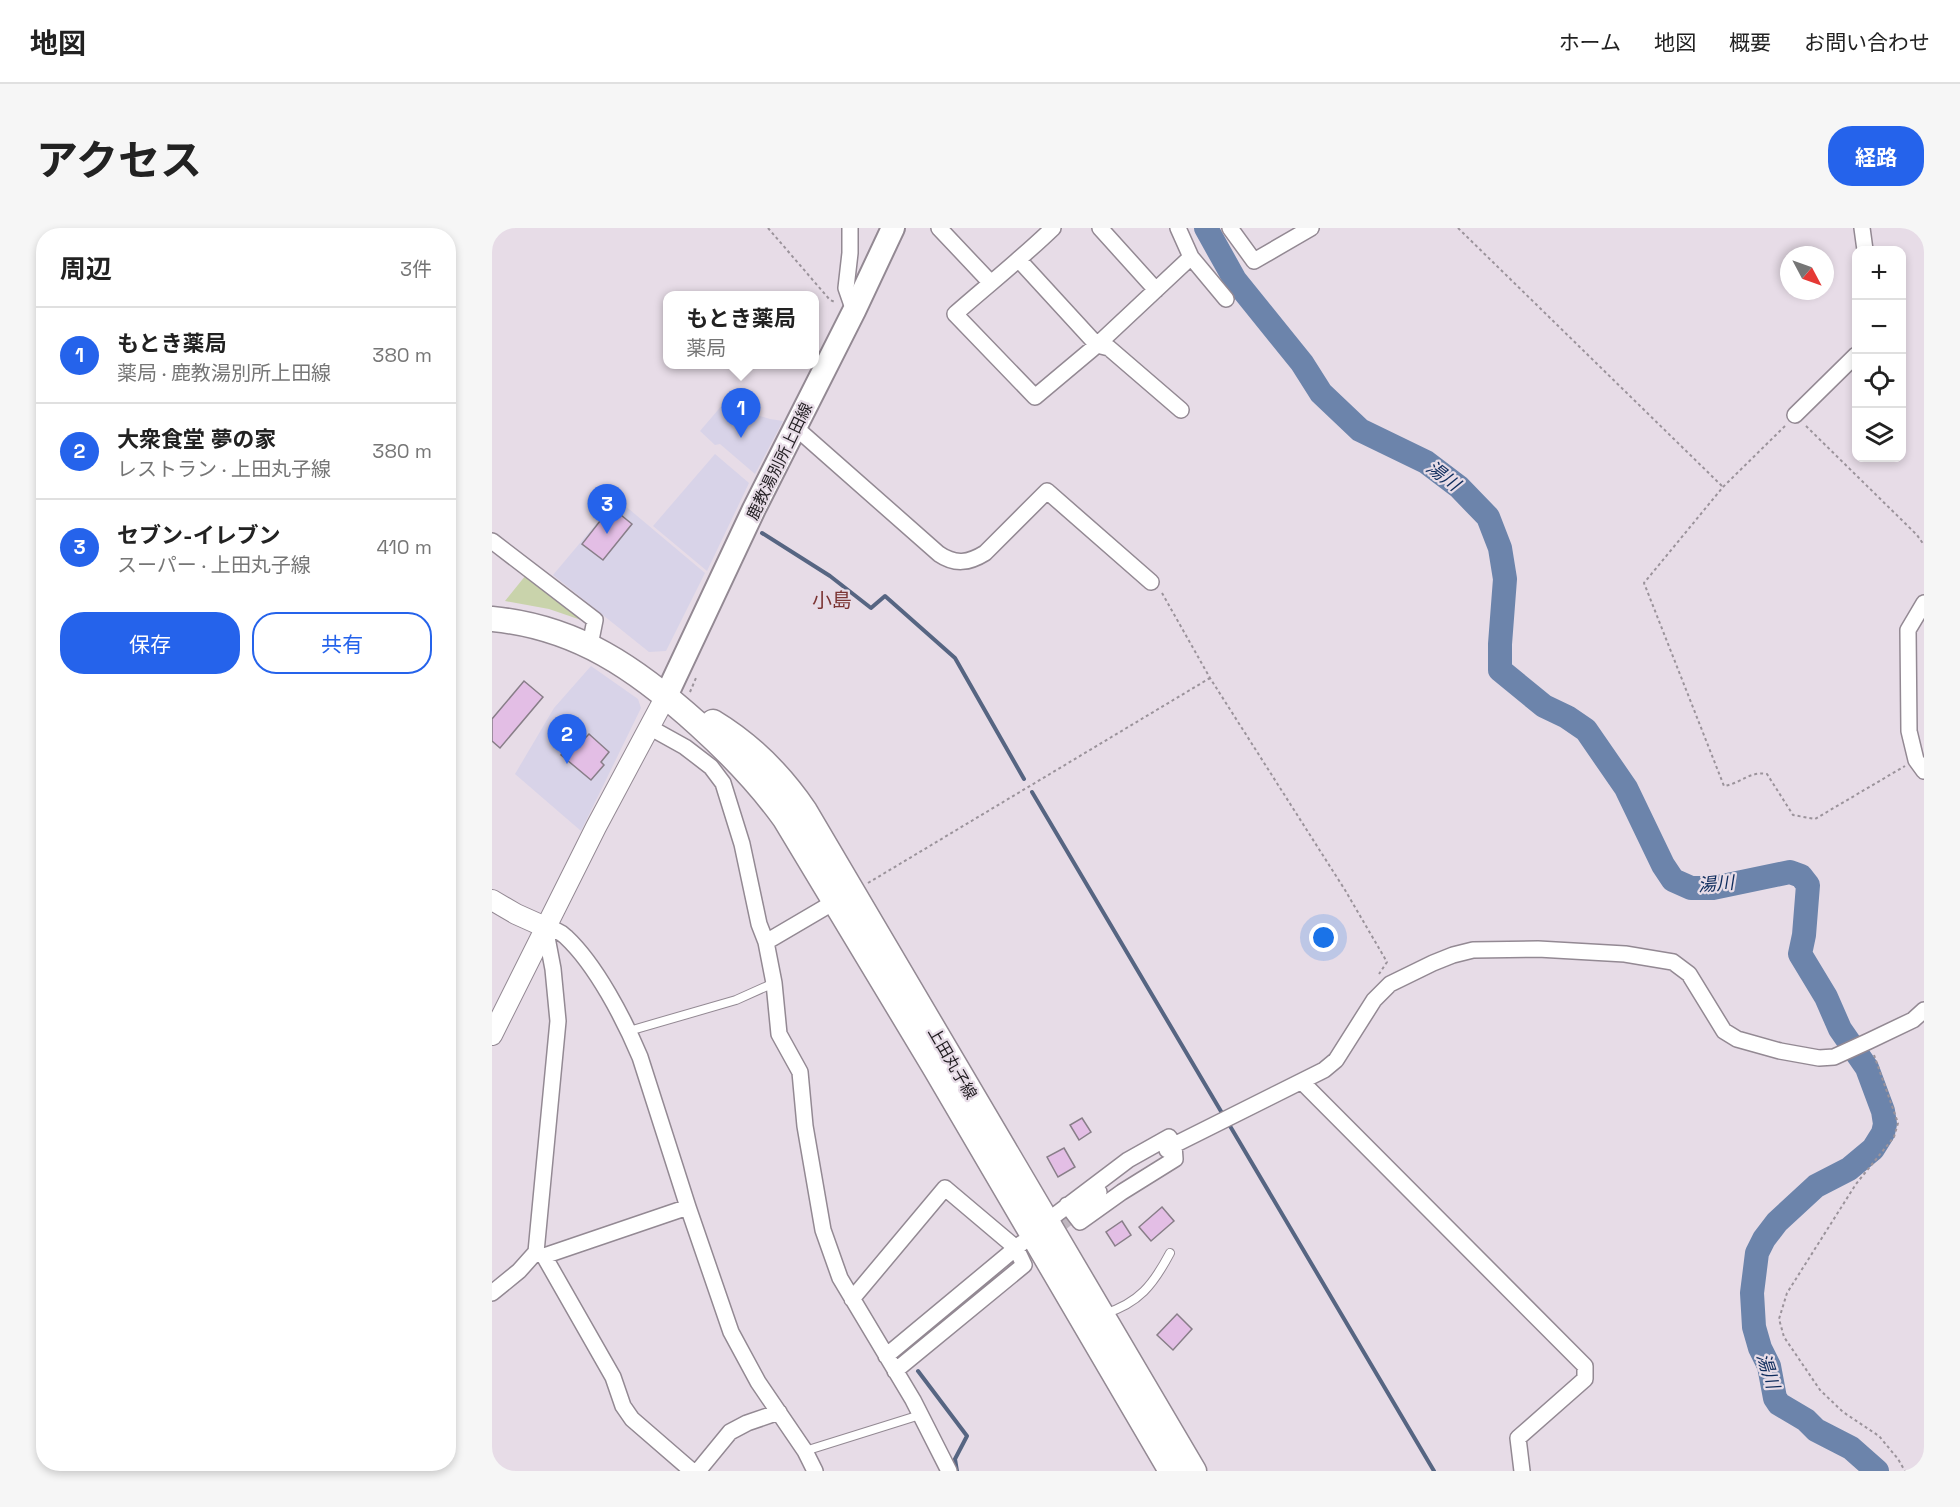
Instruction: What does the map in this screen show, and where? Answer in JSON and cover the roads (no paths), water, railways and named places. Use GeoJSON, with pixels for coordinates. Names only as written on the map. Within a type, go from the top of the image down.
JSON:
{"type":"FeatureCollection","features":[{"type":"Feature","properties":{"kind":"main road","name":"鹿教湯別所上田線"},"geometry":{"type":"LineString","coordinates":[[666,696],[893,228]]}},
{"type":"Feature","properties":{"kind":"main road","name":"上田丸子線"},"geometry":{"type":"LineString","coordinates":[[492,619],[542,627],[590,645],[624,665],[666,696],[733,735],[784,782],[805,811],[843,897],[1032,1235],[1170,1471]]}},
{"type":"Feature","properties":{"kind":"main road","name":"上田丸子線"},"geometry":{"type":"LineString","coordinates":[[1032,1235],[1102,1314],[1194,1471]]}},
{"type":"Feature","properties":{"kind":"street"},"geometry":{"type":"LineString","coordinates":[[850,228],[846,288],[854,311]]}},
{"type":"Feature","properties":{"kind":"street"},"geometry":{"type":"LineString","coordinates":[[939,228],[990,282]]}},
{"type":"Feature","properties":{"kind":"street"},"geometry":{"type":"LineString","coordinates":[[1053,228],[955,314],[1035,397],[1097,345],[1191,257]]}},
{"type":"Feature","properties":{"kind":"street"},"geometry":{"type":"LineString","coordinates":[[1100,228],[1156,290]]}},
{"type":"Feature","properties":{"kind":"street"},"geometry":{"type":"LineString","coordinates":[[1178,228],[1191,257],[1226,299]]}},
{"type":"Feature","properties":{"kind":"street"},"geometry":{"type":"LineString","coordinates":[[1230,228],[1254,261],[1307,229]]}},
{"type":"Feature","properties":{"kind":"street"},"geometry":{"type":"LineString","coordinates":[[1862,228],[1864,246]]}},
{"type":"Feature","properties":{"kind":"street"},"geometry":{"type":"LineString","coordinates":[[1019,260],[1097,345],[1109,348],[1181,410]]}},
{"type":"Feature","properties":{"kind":"street"},"geometry":{"type":"LineString","coordinates":[[1795,416],[1852,359]]}},
{"type":"Feature","properties":{"kind":"street"},"geometry":{"type":"LineString","coordinates":[[795,427],[939,554],[949,560],[958,562],[975,560],[985,553],[1047,491],[1151,582]]}},
{"type":"Feature","properties":{"kind":"street"},"geometry":{"type":"LineString","coordinates":[[492,541],[595,620],[590,645]]}},
{"type":"Feature","properties":{"kind":"street"},"geometry":{"type":"LineString","coordinates":[[1920,766],[1909,731],[1908,630],[1924,603]]}},
{"type":"Feature","properties":{"kind":"street"},"geometry":{"type":"LineString","coordinates":[[492,1035],[545,927],[666,696]]}},
{"type":"Feature","properties":{"kind":"street"},"geometry":{"type":"LineString","coordinates":[[649,727],[685,747],[711,767],[723,783],[742,844],[759,924],[766,942],[774,983],[779,1034],[800,1072],[805,1126],[823,1230],[840,1278],[921,1415],[949,1471]]}},
{"type":"Feature","properties":{"kind":"street"},"geometry":{"type":"LineString","coordinates":[[766,942],[843,897]]}},
{"type":"Feature","properties":{"kind":"street"},"geometry":{"type":"LineString","coordinates":[[492,900],[516,914],[565,936],[577,949],[607,992],[629,1031],[640,1057],[731,1332],[758,1382],[805,1451],[815,1471]]}},
{"type":"Feature","properties":{"kind":"street"},"geometry":{"type":"LineString","coordinates":[[545,927],[553,969],[558,1021],[540,1254],[613,1377],[623,1406],[632,1419],[692,1471]]}},
{"type":"Feature","properties":{"kind":"street"},"geometry":{"type":"LineString","coordinates":[[1174,1146],[1324,1070],[1336,1060],[1374,1000],[1390,984],[1443,959],[1473,950],[1560,950],[1625,954],[1674,962],[1689,974],[1724,1031],[1737,1040],[1819,1058],[1834,1057],[1869,1041],[1913,1020],[1924,1010]]}},
{"type":"Feature","properties":{"kind":"street"},"geometry":{"type":"LineString","coordinates":[[1302,1082],[1585,1366],[1585,1379],[1518,1437],[1522,1471]]}},
{"type":"Feature","properties":{"kind":"street"},"geometry":{"type":"LineString","coordinates":[[890,1364],[1024,1265],[1032,1235],[1072,1208],[1128,1160],[1169,1137],[1174,1146],[1175,1159],[1080,1222],[1072,1208]]}},
{"type":"Feature","properties":{"kind":"street"},"geometry":{"type":"LineString","coordinates":[[852,1299],[945,1188],[1032,1235]]}},
{"type":"Feature","properties":{"kind":"street"},"geometry":{"type":"LineString","coordinates":[[492,1293],[540,1254],[688,1207]]}},
{"type":"Feature","properties":{"kind":"street"},"geometry":{"type":"LineString","coordinates":[[890,1364],[1007,1268]]}},
{"type":"Feature","properties":{"kind":"street"},"geometry":{"type":"LineString","coordinates":[[698,1471],[730,1432],[747,1423],[779,1412]]}},
{"type":"Feature","properties":{"kind":"lane"},"geometry":{"type":"LineString","coordinates":[[629,1031],[736,1000],[774,983]]}},
{"type":"Feature","properties":{"kind":"lane"},"geometry":{"type":"LineString","coordinates":[[1102,1314],[1124,1308],[1138,1298],[1157,1278],[1170,1253]]}},
{"type":"Feature","properties":{"kind":"lane"},"geometry":{"type":"LineString","coordinates":[[805,1451],[921,1415]]}},
{"type":"Feature","properties":{"kind":"waterway","name":"湯川"},"geometry":{"type":"LineString","coordinates":[[1206,228],[1235,280],[1302,363],[1321,393],[1360,430],[1426,462],[1459,487],[1488,517],[1500,548],[1505,579],[1500,670],[1544,706],[1567,717],[1586,730],[1626,788],[1663,865],[1673,880],[1691,888],[1713,888],[1790,872],[1801,876],[1808,885],[1800,954],[1826,997],[1840,1029],[1867,1068],[1883,1111],[1885,1124],[1883,1133],[1873,1149],[1849,1169],[1816,1186],[1777,1222],[1764,1239],[1757,1253],[1752,1293],[1754,1327],[1760,1348],[1769,1366],[1775,1398],[1779,1404],[1806,1420],[1816,1430],[1851,1448],[1877,1471]]}},
{"type":"Feature","properties":{"kind":"waterway"},"geometry":{"type":"LineString","coordinates":[[762,533],[830,576],[871,608],[885,596],[955,658],[1024,779]]}},
{"type":"Feature","properties":{"kind":"waterway"},"geometry":{"type":"LineString","coordinates":[[1032,792],[1222,1113]]}},
{"type":"Feature","properties":{"kind":"waterway"},"geometry":{"type":"LineString","coordinates":[[1230,1126],[1434,1471]]}},
{"type":"Feature","properties":{"kind":"waterway"},"geometry":{"type":"LineString","coordinates":[[918,1371],[967,1436],[955,1459],[957,1471]]}},
{"type":"Feature","properties":{"kind":"tunnel"},"geometry":{"type":"LineString","coordinates":[[1007,1267],[1078,1210]]}},
{"type":"Feature","properties":{"kind":"place","name":"もとき薬局"},"geometry":{"type":"Point","coordinates":[741,438]}},
{"type":"Feature","properties":{"kind":"place","name":"セブン-イレブン"},"geometry":{"type":"Point","coordinates":[607,534]}},
{"type":"Feature","properties":{"kind":"place","name":"大衆食堂 夢の家"},"geometry":{"type":"Point","coordinates":[567,764]}},
{"type":"Feature","properties":{"kind":"district","name":"小島"},"geometry":{"type":"Point","coordinates":[832,600]}}]}
